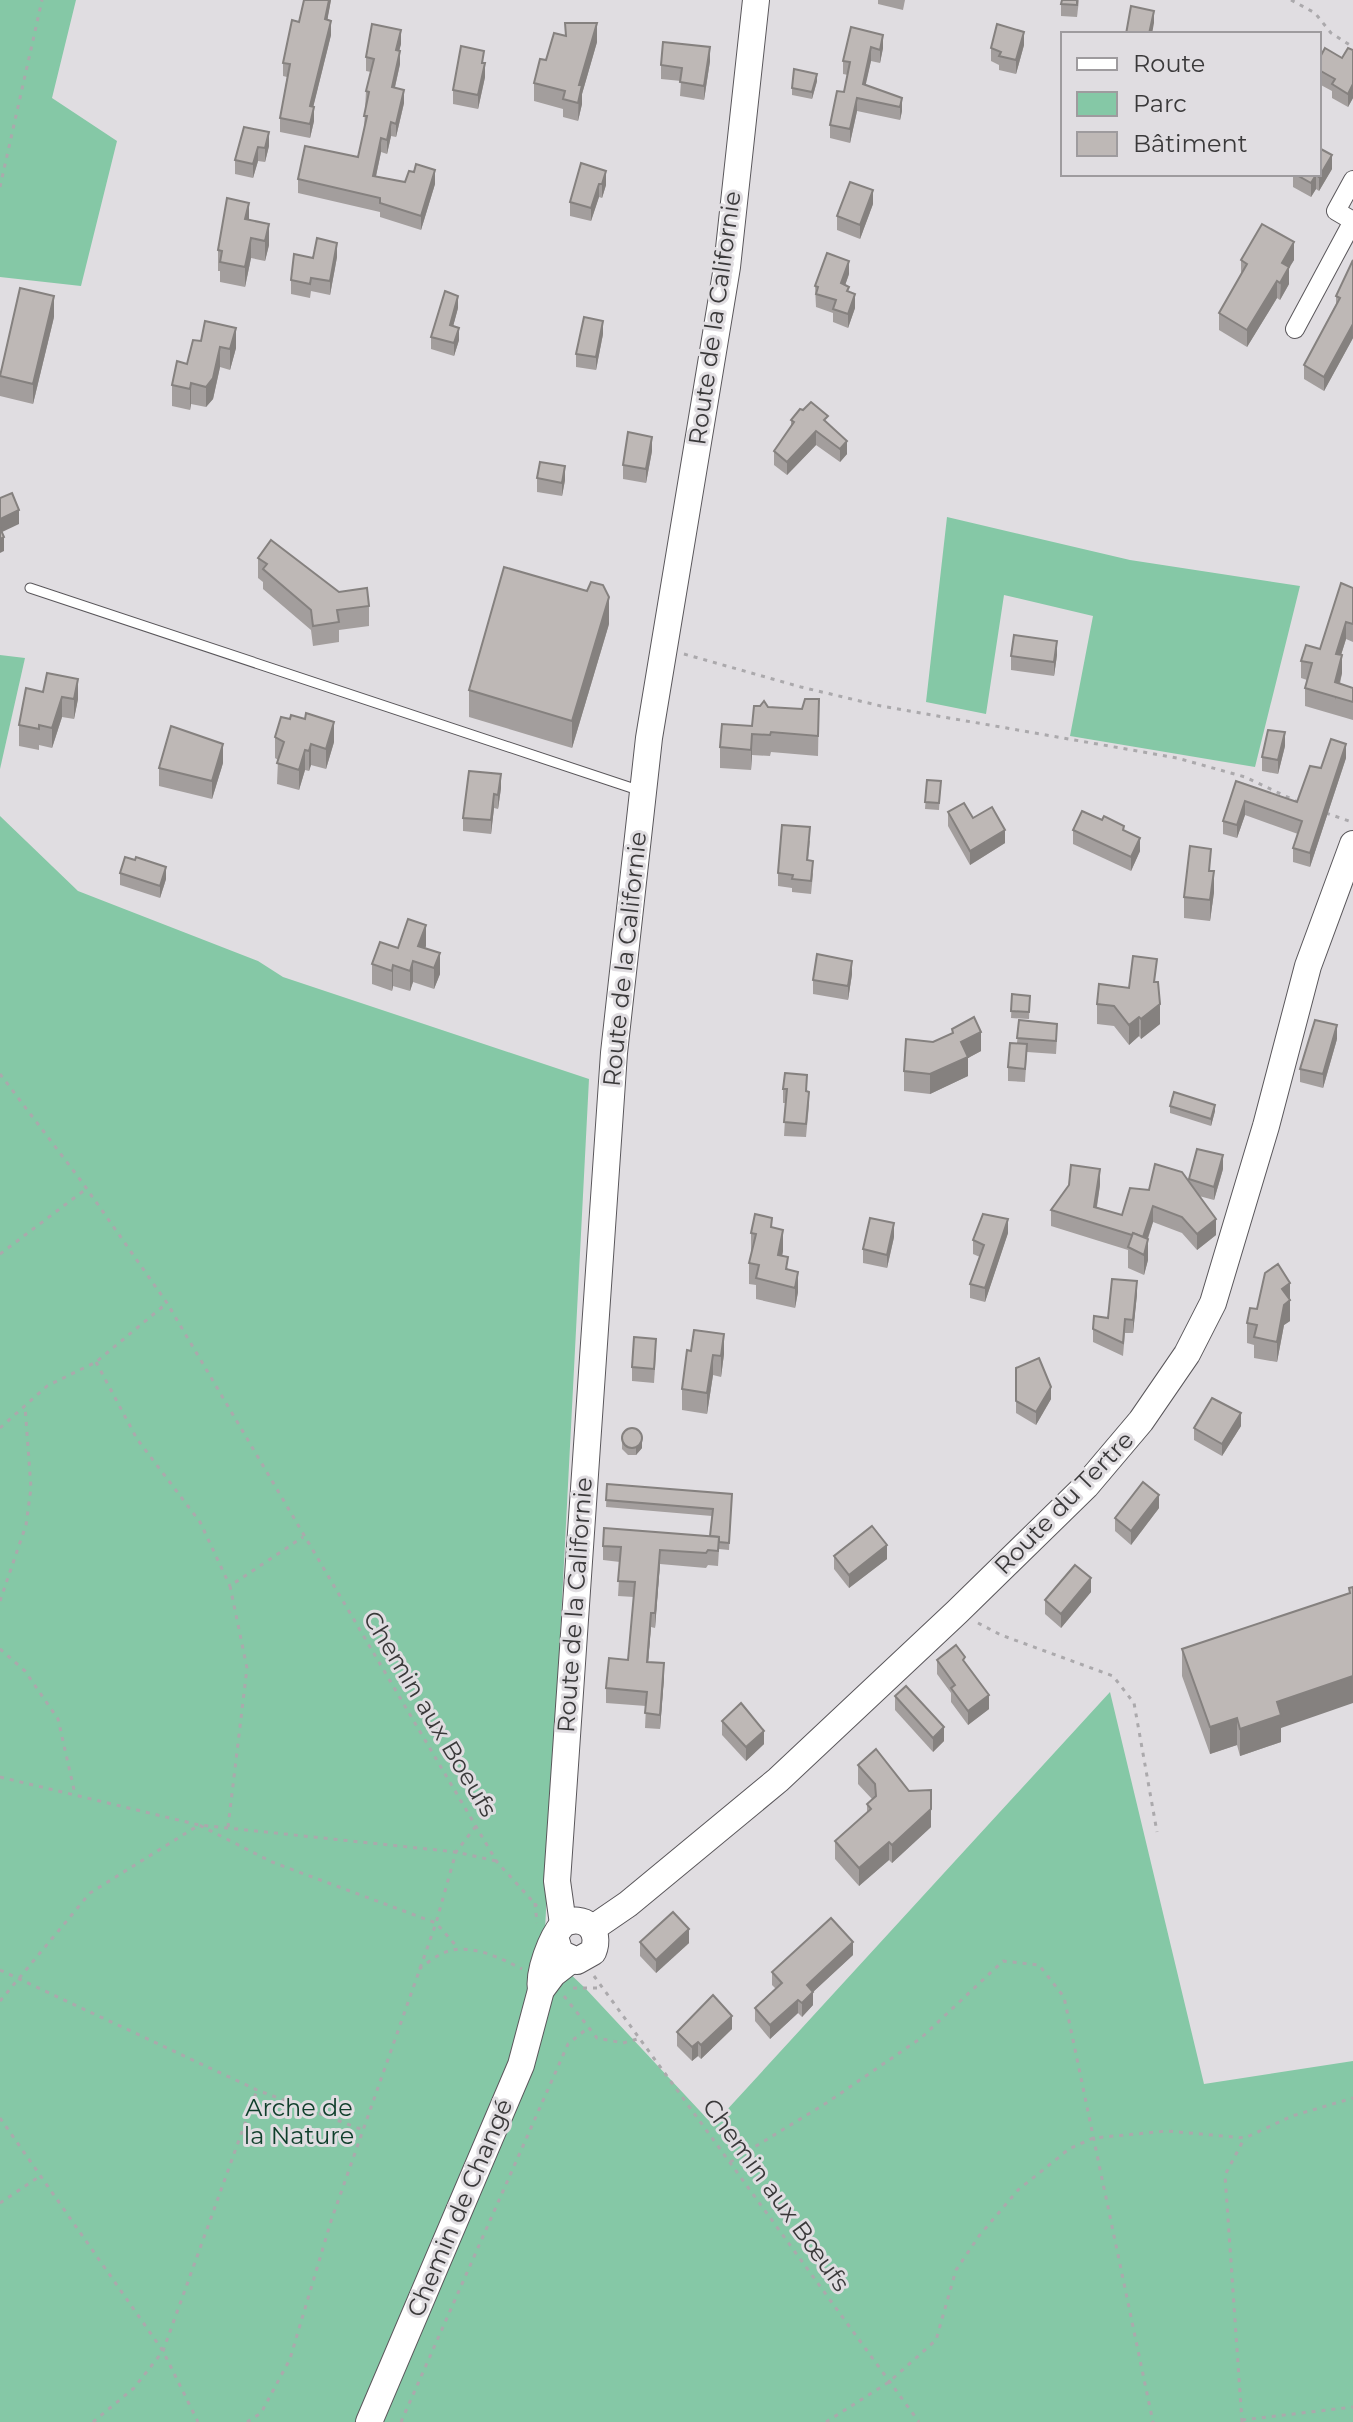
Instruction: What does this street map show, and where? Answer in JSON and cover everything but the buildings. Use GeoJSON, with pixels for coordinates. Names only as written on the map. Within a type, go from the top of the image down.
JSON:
{"type":"FeatureCollection","features":[{"type":"Feature","properties":{"kind":"street","name":"Route de la Californie"},"geometry":{"type":"LineString","coordinates":[[563,1941],[557,1881],[614,1053],[649,738],[727,267],[756,0]]}},
{"type":"Feature","properties":{"kind":"street"},"geometry":{"type":"LineString","coordinates":[[1295,329],[1353,221],[1336,211],[1353,180]]}},
{"type":"Feature","properties":{"kind":"street","name":"Route du Tertre"},"geometry":{"type":"LineString","coordinates":[[593,1928],[628,1904],[778,1780],[1086,1486],[1141,1421],[1187,1354],[1213,1303],[1261,1146],[1308,966],[1353,844]]}},
{"type":"Feature","properties":{"kind":"street"},"geometry":{"type":"LineString","coordinates":[[576,1920],[582,1920],[593,1928],[596,1940],[593,1952],[583,1959],[563,1941],[576,1920]]}},
{"type":"Feature","properties":{"kind":"street","name":"Chemin de Changé"},"geometry":{"type":"LineString","coordinates":[[369,2422],[521,2065],[543,1984],[553,1974],[563,1941]]}},
{"type":"Feature","properties":{"kind":"lane"},"geometry":{"type":"LineString","coordinates":[[30,588],[644,792]]}},
{"type":"Feature","properties":{"kind":"path"},"geometry":{"type":"LineString","coordinates":[[0,187],[42,0]]}},
{"type":"Feature","properties":{"kind":"path"},"geometry":{"type":"LineString","coordinates":[[1291,0],[1315,13],[1331,33],[1353,47]]}},
{"type":"Feature","properties":{"kind":"path"},"geometry":{"type":"LineString","coordinates":[[664,648],[881,706],[1177,758],[1245,777],[1310,807]]}},
{"type":"Feature","properties":{"kind":"path"},"geometry":{"type":"LineString","coordinates":[[1324,812],[1353,822]]}},
{"type":"Feature","properties":{"kind":"path","name":"Chemin aux Boeufs"},"geometry":{"type":"LineString","coordinates":[[0,1074],[167,1303],[497,1862],[535,1903]]}},
{"type":"Feature","properties":{"kind":"path"},"geometry":{"type":"LineString","coordinates":[[0,1254],[86,1189]]}},
{"type":"Feature","properties":{"kind":"path"},"geometry":{"type":"LineString","coordinates":[[0,1428],[47,1386],[96,1362],[167,1303]]}},
{"type":"Feature","properties":{"kind":"path"},"geometry":{"type":"LineString","coordinates":[[96,1362],[137,1439],[200,1522],[230,1586],[247,1668],[228,1828]]}},
{"type":"Feature","properties":{"kind":"path"},"geometry":{"type":"LineString","coordinates":[[0,1601],[26,1525],[31,1488],[25,1406]]}},
{"type":"Feature","properties":{"kind":"path"},"geometry":{"type":"LineString","coordinates":[[230,1586],[303,1537]]}},
{"type":"Feature","properties":{"kind":"path"},"geometry":{"type":"LineString","coordinates":[[957,1612],[1001,1635],[1113,1676],[1134,1703],[1157,1832]]}},
{"type":"Feature","properties":{"kind":"path"},"geometry":{"type":"LineString","coordinates":[[0,1649],[25,1671],[58,1719],[75,1794]]}},
{"type":"Feature","properties":{"kind":"path"},"geometry":{"type":"LineString","coordinates":[[0,1777],[199,1825],[456,1852],[497,1862]]}},
{"type":"Feature","properties":{"kind":"path"},"geometry":{"type":"LineString","coordinates":[[199,1825],[272,1862],[436,1923],[458,1948]]}},
{"type":"Feature","properties":{"kind":"path"},"geometry":{"type":"LineString","coordinates":[[0,2001],[90,1893],[199,1825]]}},
{"type":"Feature","properties":{"kind":"path"},"geometry":{"type":"LineString","coordinates":[[247,2422],[261,2413],[290,2359],[331,2221],[436,1923],[456,1852],[477,1825]]}},
{"type":"Feature","properties":{"kind":"path"},"geometry":{"type":"LineString","coordinates":[[419,1969],[441,1954],[458,1948],[498,1957],[543,1984],[597,2038],[623,2043],[641,2038]]}},
{"type":"Feature","properties":{"kind":"path"},"geometry":{"type":"LineString","coordinates":[[730,2162],[828,2102],[921,2038],[1003,1961],[1039,1965],[1064,1997],[1153,2422]]}},
{"type":"Feature","properties":{"kind":"path"},"geometry":{"type":"LineString","coordinates":[[0,1970],[257,2090],[363,2130]]}},
{"type":"Feature","properties":{"kind":"path","name":"Chemin aux Bœufs"},"geometry":{"type":"LineString","coordinates":[[572,1988],[603,1988],[919,2422]]}},
{"type":"Feature","properties":{"kind":"path"},"geometry":{"type":"LineString","coordinates":[[401,2422],[568,2044],[588,2028]]}},
{"type":"Feature","properties":{"kind":"path"},"geometry":{"type":"LineString","coordinates":[[93,2422],[134,2388],[163,2351],[257,2090]]}},
{"type":"Feature","properties":{"kind":"path"},"geometry":{"type":"LineString","coordinates":[[826,2422],[889,2382],[936,2340],[956,2270],[1018,2190],[1069,2149],[1093,2138],[1167,2131],[1245,2138],[1292,2116],[1353,2098]]}},
{"type":"Feature","properties":{"kind":"path"},"geometry":{"type":"LineString","coordinates":[[0,2118],[163,2351],[198,2422]]}},
{"type":"Feature","properties":{"kind":"path"},"geometry":{"type":"LineString","coordinates":[[1245,2138],[1225,2175],[1242,2421],[1353,2407]]}},
{"type":"Feature","properties":{"kind":"path"},"geometry":{"type":"LineString","coordinates":[[0,2203],[40,2175]]}},
{"type":"Feature","properties":{"kind":"green space"},"geometry":{"type":"Polygon","coordinates":[[[0,0],[76,0],[52,98],[117,141],[81,286],[0,277],[0,0]]]}},
{"type":"Feature","properties":{"kind":"green space"},"geometry":{"type":"Polygon","coordinates":[[[947,517],[1130,560],[1300,586],[1255,767],[1070,736],[1093,616],[1004,595],[986,714],[926,702],[947,517]]]}},
{"type":"Feature","properties":{"kind":"green space"},"geometry":{"type":"Polygon","coordinates":[[[0,655],[25,658],[0,769],[0,655]]]}},
{"type":"Feature","properties":{"kind":"green space","name":"Arche de la Nature"},"geometry":{"type":"Polygon","coordinates":[[[0,816],[78,891],[258,961],[283,977],[589,1079],[544,1949],[586,1989],[713,2125],[1110,1692],[1204,2084],[1353,2061],[1353,2422],[0,2422],[0,816]]]}}]}
